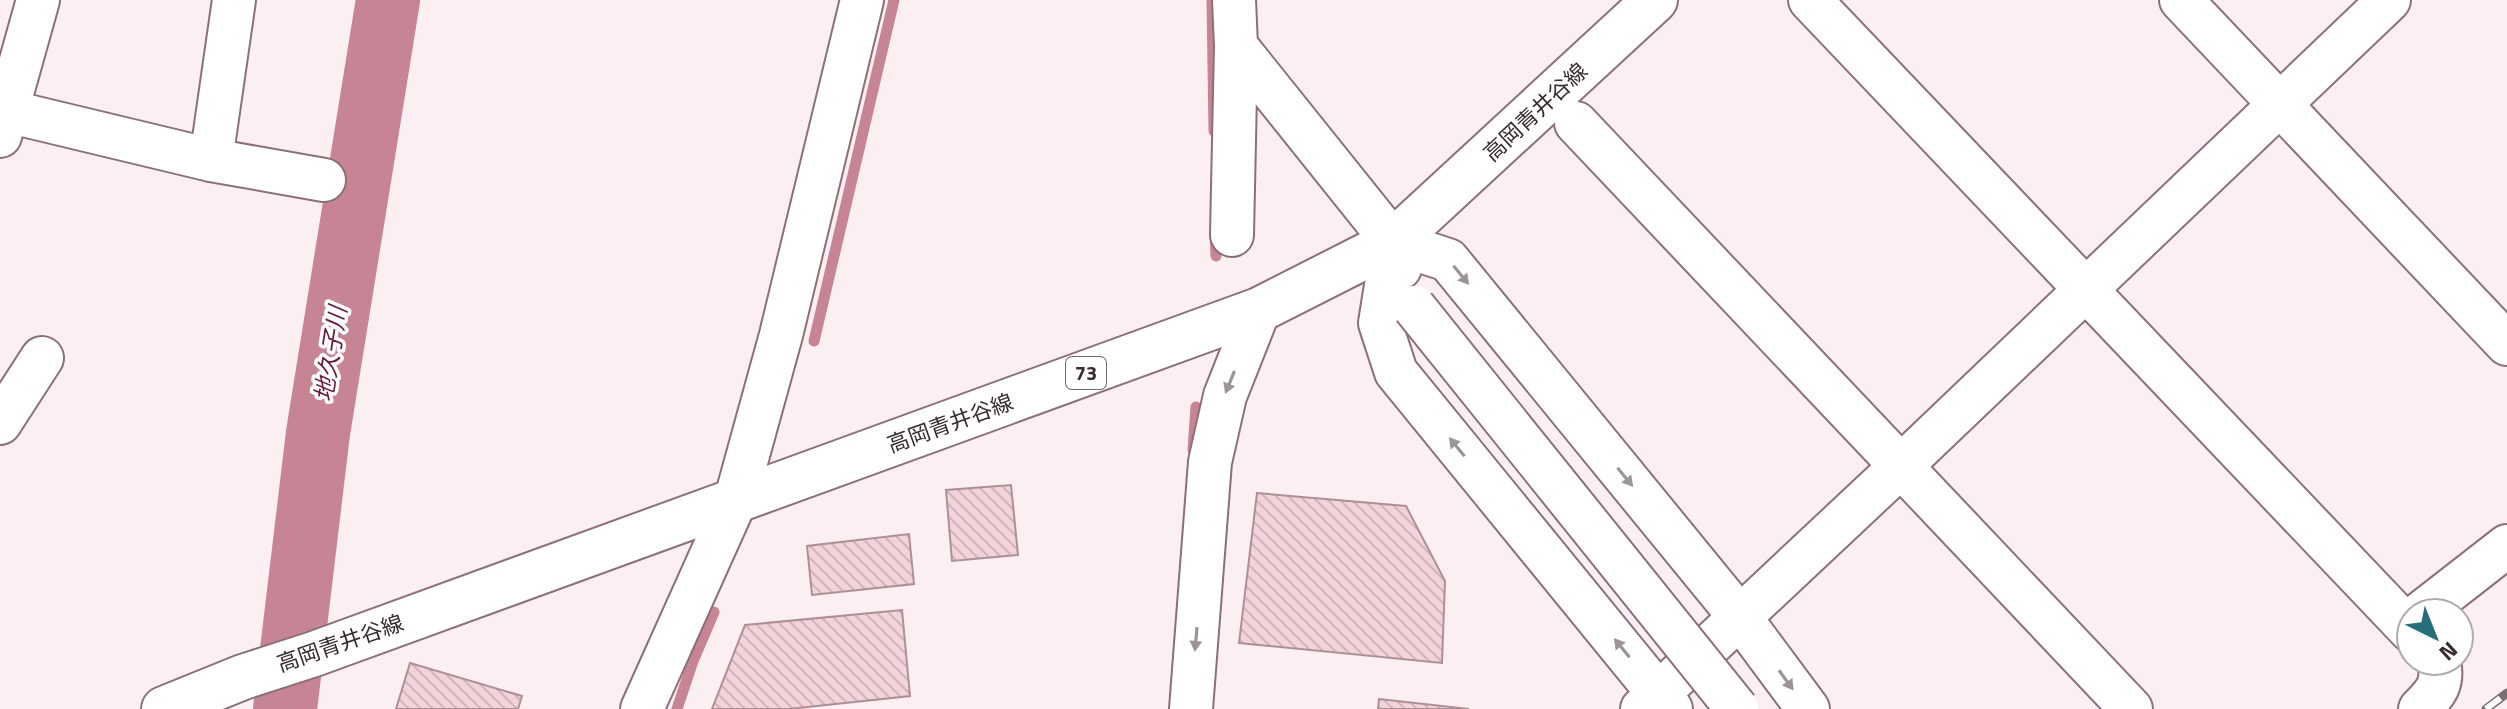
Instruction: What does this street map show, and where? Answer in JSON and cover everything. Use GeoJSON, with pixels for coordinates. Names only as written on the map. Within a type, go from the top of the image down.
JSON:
{"type":"FeatureCollection","features":[{"type":"Feature","properties":{"kind":"main road","name":"高岡青井谷線"},"geometry":{"type":"LineString","coordinates":[[164,709],[245,676],[314,654],[1259,310],[1393,242],[1655,0]]}},
{"type":"Feature","properties":{"kind":"street"},"geometry":{"type":"LineString","coordinates":[[38,0],[2,120],[324,180]]}},
{"type":"Feature","properties":{"kind":"street"},"geometry":{"type":"LineString","coordinates":[[211,160],[234,0]]}},
{"type":"Feature","properties":{"kind":"street"},"geometry":{"type":"LineString","coordinates":[[642,709],[735,502],[781,335],[862,0]]}},
{"type":"Feature","properties":{"kind":"street"},"geometry":{"type":"LineString","coordinates":[[1232,235],[1234,0]]}},
{"type":"Feature","properties":{"kind":"street"},"geometry":{"type":"LineString","coordinates":[[1810,0],[2086,290],[2395,605]]}},
{"type":"Feature","properties":{"kind":"street"},"geometry":{"type":"LineString","coordinates":[[2181,0],[2507,344]]}},
{"type":"Feature","properties":{"kind":"street"},"geometry":{"type":"LineString","coordinates":[[1393,242],[1380,323],[1396,372],[1657,703],[1739,616],[1901,466],[2389,0]]}},
{"type":"Feature","properties":{"kind":"street"},"geometry":{"type":"LineString","coordinates":[[1236,46],[1393,242],[1414,307],[1737,709]]}},
{"type":"Feature","properties":{"kind":"street"},"geometry":{"type":"LineString","coordinates":[[1576,123],[2131,709]]}},
{"type":"Feature","properties":{"kind":"street"},"geometry":{"type":"LineString","coordinates":[[1393,242],[1448,260],[1739,616],[1808,709]]}},
{"type":"Feature","properties":{"kind":"street"},"geometry":{"type":"LineString","coordinates":[[1191,709],[1210,462],[1225,396],[1259,310]]}},
{"type":"Feature","properties":{"kind":"street"},"geometry":{"type":"LineString","coordinates":[[0,423],[42,358]]}},
{"type":"Feature","properties":{"kind":"street"},"geometry":{"type":"LineString","coordinates":[[2443,597],[2507,546]]}},
{"type":"Feature","properties":{"kind":"street"},"geometry":{"type":"LineString","coordinates":[[2420,709],[2443,677]]}},
{"type":"Feature","properties":{"kind":"building"},"geometry":{"type":"Polygon","coordinates":[[[1011,485],[1018,555],[952,561],[946,490],[1011,485]]]}},
{"type":"Feature","properties":{"kind":"building"},"geometry":{"type":"Polygon","coordinates":[[[1257,493],[1406,506],[1445,581],[1442,663],[1239,643],[1257,493]]]}},
{"type":"Feature","properties":{"kind":"building"},"geometry":{"type":"Polygon","coordinates":[[[909,534],[914,584],[812,595],[807,546],[909,534]]]}},
{"type":"Feature","properties":{"kind":"building"},"geometry":{"type":"Polygon","coordinates":[[[902,610],[910,696],[789,709],[712,709],[745,625],[902,610]]]}},
{"type":"Feature","properties":{"kind":"building"},"geometry":{"type":"Polygon","coordinates":[[[410,663],[522,696],[518,709],[396,709],[410,663]]]}},
{"type":"Feature","properties":{"kind":"building"},"geometry":{"type":"Polygon","coordinates":[[[1379,699],[1469,709],[1378,709],[1379,699]]]}},
{"type":"Feature","properties":{"kind":"waterway","name":"地久子川"},"geometry":{"type":"LineString","coordinates":[[285,709],[318,433],[388,0]]}},
{"type":"Feature","properties":{"kind":"waterway"},"geometry":{"type":"LineString","coordinates":[[814,341],[894,0]]}},
{"type":"Feature","properties":{"kind":"waterway"},"geometry":{"type":"LineString","coordinates":[[1212,0],[1214,131]]}},
{"type":"Feature","properties":{"kind":"waterway"},"geometry":{"type":"LineString","coordinates":[[1215,233],[1216,256]]}},
{"type":"Feature","properties":{"kind":"waterway"},"geometry":{"type":"LineString","coordinates":[[1193,450],[1196,407]]}},
{"type":"Feature","properties":{"kind":"waterway"},"geometry":{"type":"LineString","coordinates":[[677,709],[714,612]]}},
{"type":"Feature","properties":{"kind":"railway"},"geometry":{"type":"LineString","coordinates":[[2486,709],[2507,693]]}}]}
